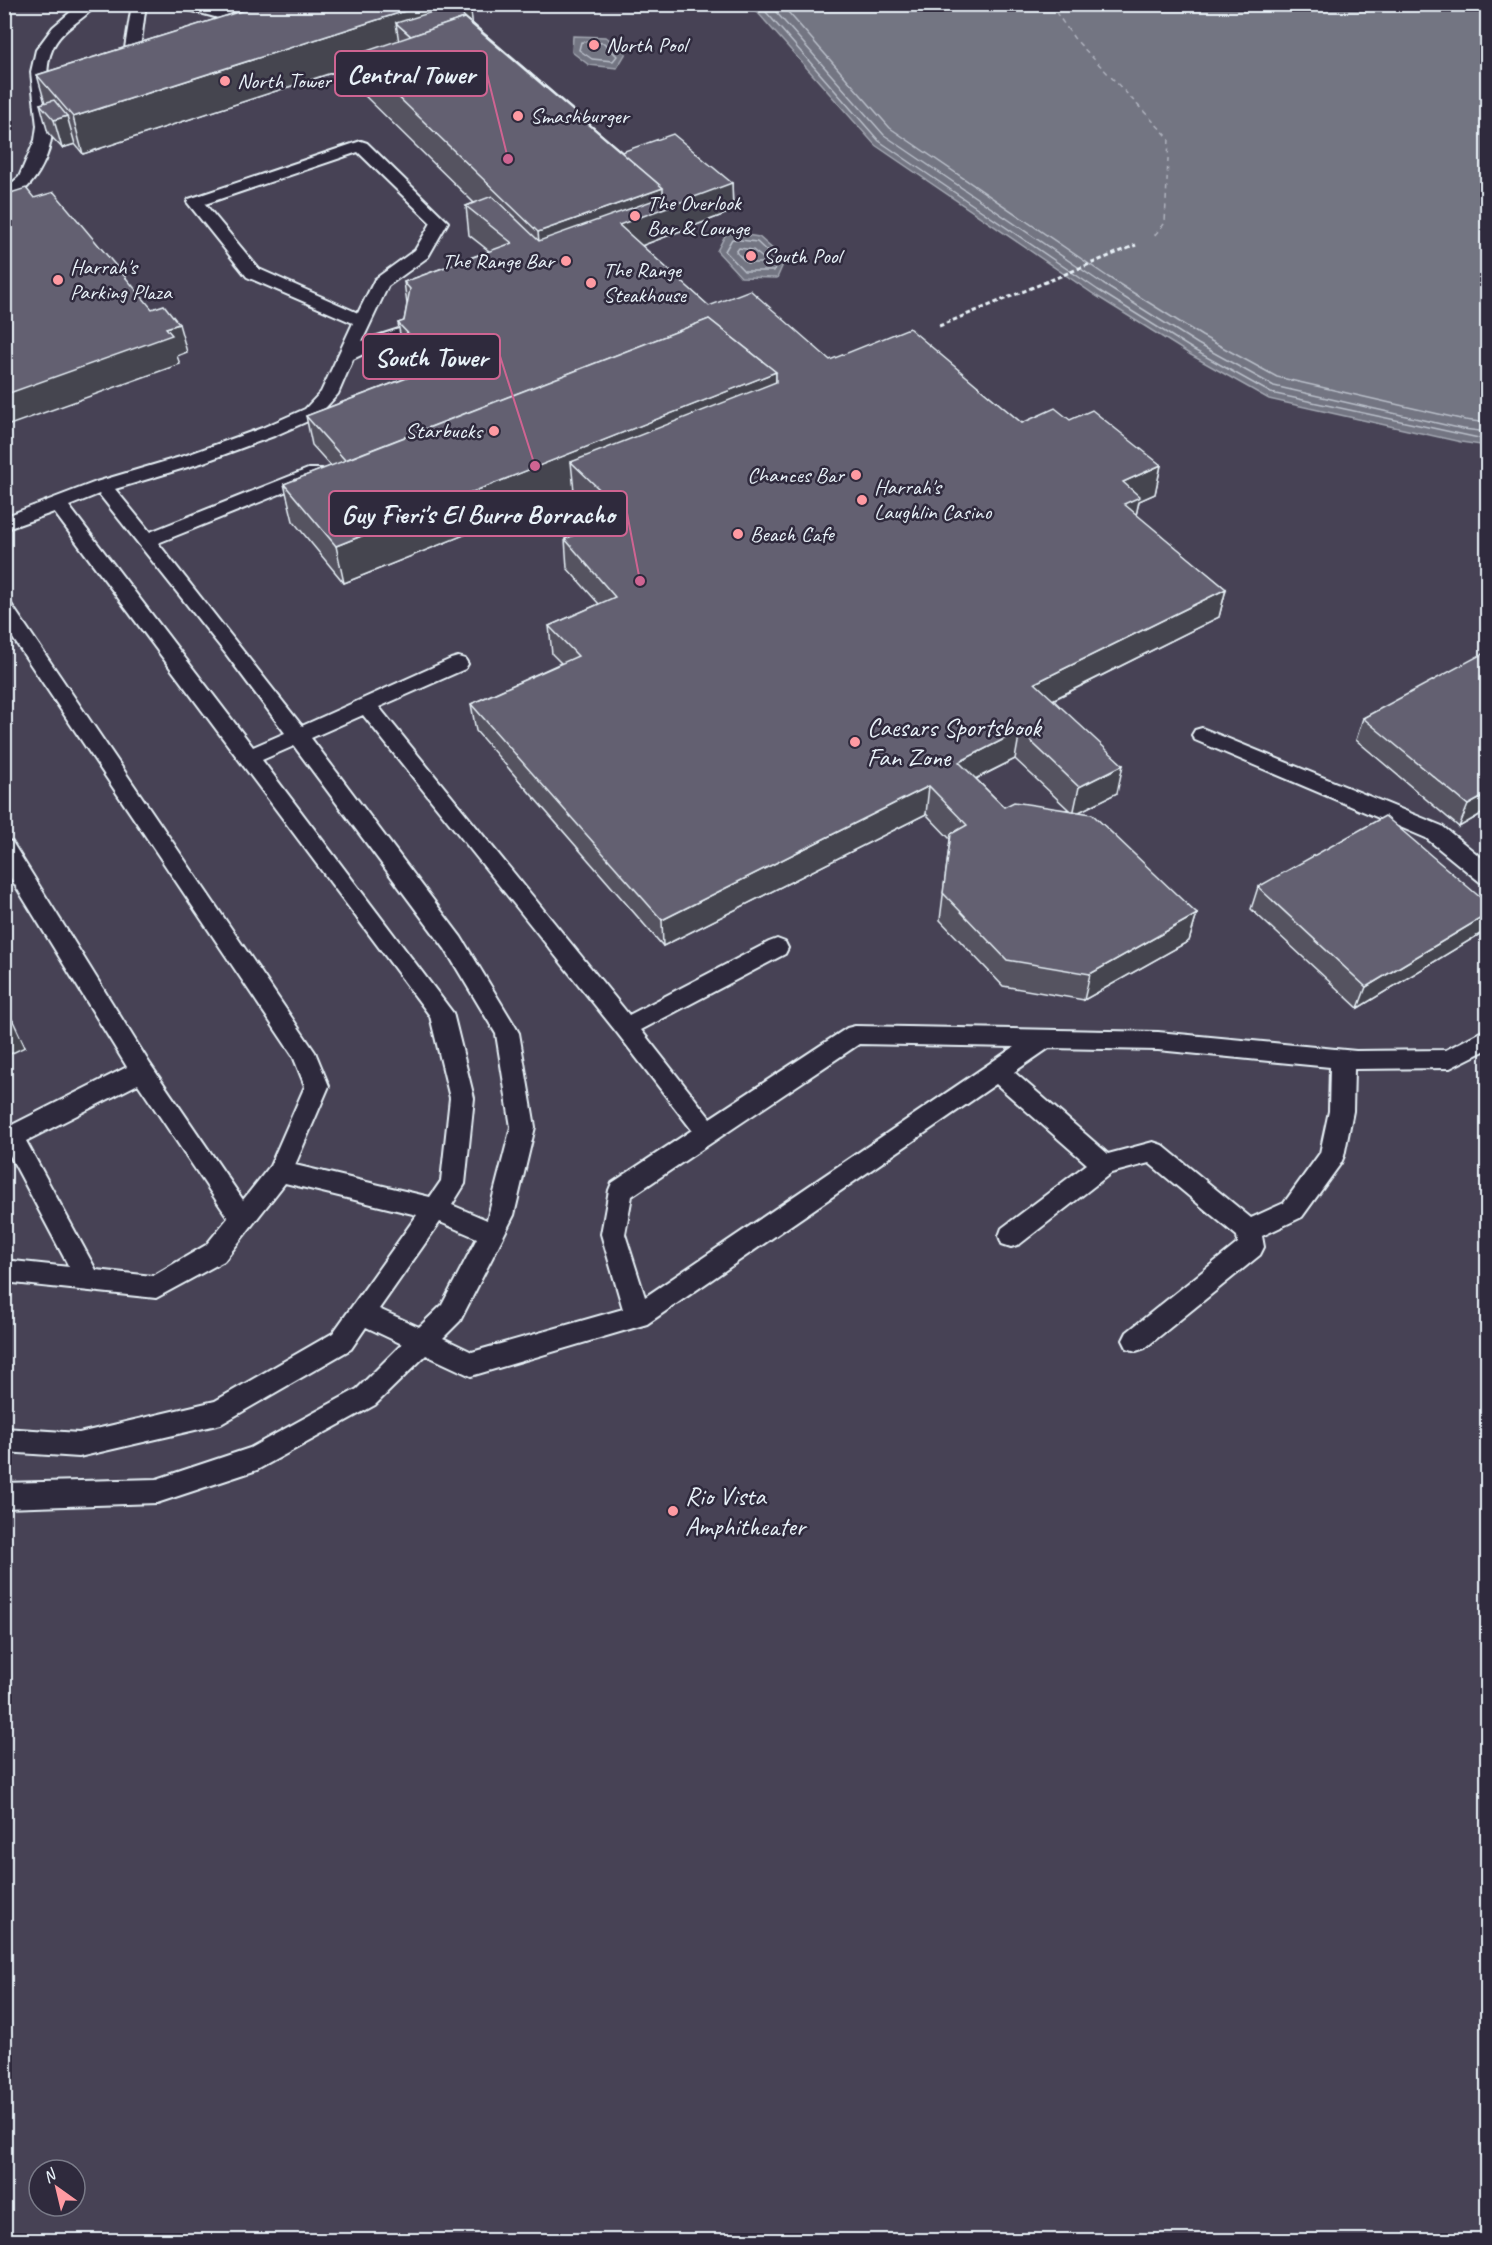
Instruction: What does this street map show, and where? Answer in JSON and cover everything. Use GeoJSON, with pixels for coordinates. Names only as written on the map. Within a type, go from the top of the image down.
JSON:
{"type":"FeatureCollection","features":[{"type":"Feature","properties":{"kind":"lane"},"geometry":{"type":"LineString","coordinates":[[4,196],[27,180],[44,138],[41,98],[36,79],[44,50],[56,32],[90,4]]}},
{"type":"Feature","properties":{"kind":"lane"},"geometry":{"type":"LineString","coordinates":[[139,4],[130,67],[146,70],[157,67]]}},
{"type":"Feature","properties":{"kind":"lane"},"geometry":{"type":"LineString","coordinates":[[183,4],[219,9],[273,28],[242,39]]}},
{"type":"Feature","properties":{"kind":"lane"},"geometry":{"type":"LineString","coordinates":[[4,524],[103,486],[194,459],[268,432],[311,413],[329,394],[381,283],[422,253],[440,222],[361,146],[195,202],[253,273],[363,321]]}},
{"type":"Feature","properties":{"kind":"lane"},"geometry":{"type":"LineString","coordinates":[[346,356],[372,343],[402,333],[443,344]]}},
{"type":"Feature","properties":{"kind":"lane"},"geometry":{"type":"LineString","coordinates":[[147,540],[337,464]]}},
{"type":"Feature","properties":{"kind":"lane"},"geometry":{"type":"LineString","coordinates":[[4,1496],[157,1491],[257,1458],[366,1397],[452,1313],[502,1215],[523,1127],[507,1033],[453,943],[298,736],[103,486]]}},
{"type":"Feature","properties":{"kind":"lane"},"geometry":{"type":"LineString","coordinates":[[4,1440],[79,1444],[221,1412],[342,1341],[453,1184],[462,1098],[441,1013],[58,504]]}},
{"type":"Feature","properties":{"kind":"lane"},"geometry":{"type":"LineString","coordinates":[[4,609],[303,1052],[317,1086],[280,1172],[215,1253],[156,1287],[4,1271]]}},
{"type":"Feature","properties":{"kind":"lane"},"geometry":{"type":"LineString","coordinates":[[248,758],[458,664]]}},
{"type":"Feature","properties":{"kind":"lane"},"geometry":{"type":"LineString","coordinates":[[366,705],[626,1027],[707,1132]]}},
{"type":"Feature","properties":{"kind":"lane"},"geometry":{"type":"LineString","coordinates":[[1202,735],[1434,832],[1488,876]]}},
{"type":"Feature","properties":{"kind":"lane"},"geometry":{"type":"LineString","coordinates":[[4,848],[142,1071],[242,1218]]}},
{"type":"Feature","properties":{"kind":"lane"},"geometry":{"type":"LineString","coordinates":[[626,1027],[777,948]]}},
{"type":"Feature","properties":{"kind":"lane"},"geometry":{"type":"LineString","coordinates":[[638,1316],[613,1234],[621,1190],[855,1035],[1158,1041],[1342,1059],[1450,1059],[1488,1037]]}},
{"type":"Feature","properties":{"kind":"lane"},"geometry":{"type":"LineString","coordinates":[[362,1313],[471,1364],[638,1316],[1043,1040]]}},
{"type":"Feature","properties":{"kind":"lane"},"geometry":{"type":"LineString","coordinates":[[1249,1232],[1293,1210],[1332,1156],[1341,1111],[1342,1059]]}},
{"type":"Feature","properties":{"kind":"lane"},"geometry":{"type":"LineString","coordinates":[[88,1279],[8,1139],[142,1071]]}},
{"type":"Feature","properties":{"kind":"lane"},"geometry":{"type":"LineString","coordinates":[[997,1071],[1104,1165]]}},
{"type":"Feature","properties":{"kind":"lane"},"geometry":{"type":"LineString","coordinates":[[1011,1236],[1104,1165],[1153,1152],[1249,1232],[1251,1247],[1136,1340]]}},
{"type":"Feature","properties":{"kind":"lane"},"geometry":{"type":"LineString","coordinates":[[280,1172],[435,1209],[493,1234]]}},
{"type":"Feature","properties":{"kind":"path"},"geometry":{"type":"LineString","coordinates":[[939,326],[1137,245]]}},
{"type":"Feature","properties":{"kind":"shaded area"},"geometry":{"type":"Polygon","coordinates":[[[5,5],[751,5],[875,145],[1269,399],[1461,442],[1487,445],[1487,2240],[5,2240],[5,5]]]}},
{"type":"Feature","properties":{"kind":"water"},"geometry":{"type":"Polygon","coordinates":[[[751,5],[1487,5],[1487,446],[1269,399],[1191,355],[1095,295],[875,145],[751,5]]]}},
{"type":"Feature","properties":{"kind":"water","name":"North Pool"},"geometry":{"type":"Polygon","coordinates":[[[573,36],[606,37],[626,53],[617,68],[589,65],[572,52],[573,36]]]}},
{"type":"Feature","properties":{"kind":"water","name":"South Pool"},"geometry":{"type":"Polygon","coordinates":[[[727,232],[759,237],[785,260],[777,278],[741,277],[717,251],[727,232]]]}},
{"type":"Feature","properties":{"kind":"building"},"geometry":{"type":"Polygon","coordinates":[[[264,4],[427,4],[73,117],[37,75],[264,4]]]}},
{"type":"Feature","properties":{"kind":"building","name":"Harrah's Laughlin Casino"},"geometry":{"type":"Polygon","coordinates":[[[452,6],[622,152],[673,134],[732,183],[619,225],[709,306],[750,290],[830,360],[909,328],[1022,423],[1055,408],[1070,420],[1092,410],[1161,465],[1123,482],[1140,497],[1124,504],[1226,589],[1035,683],[1123,765],[1079,787],[1020,731],[959,762],[1004,807],[1014,802],[1092,814],[1197,914],[1090,974],[1007,960],[943,893],[951,834],[967,825],[929,786],[662,920],[471,704],[578,656],[549,626],[615,597],[565,539],[624,513],[571,462],[776,382],[776,372],[709,319],[345,460],[306,416],[439,366],[398,323],[404,321],[410,289],[404,282],[512,243],[466,206],[492,196],[539,241],[663,197],[663,188],[464,18],[411,36],[396,23],[452,6]]]}},
{"type":"Feature","properties":{"kind":"building"},"geometry":{"type":"Polygon","coordinates":[[[464,18],[663,188],[538,232],[355,55],[464,18]]]}},
{"type":"Feature","properties":{"kind":"building"},"geometry":{"type":"Polygon","coordinates":[[[54,100],[67,116],[54,120],[40,104],[54,100]]]}},
{"type":"Feature","properties":{"kind":"building","name":"Harrah's Parking Plaza"},"geometry":{"type":"Polygon","coordinates":[[[26,188],[34,198],[54,192],[152,309],[164,305],[179,324],[166,328],[172,335],[4,395],[4,195],[26,188]]]}},
{"type":"Feature","properties":{"kind":"building"},"geometry":{"type":"Polygon","coordinates":[[[709,319],[776,372],[336,546],[284,484],[709,319]]]}},
{"type":"Feature","properties":{"kind":"building"},"geometry":{"type":"Polygon","coordinates":[[[1482,654],[1488,658],[1488,794],[1468,805],[1363,718],[1482,654]]]}},
{"type":"Feature","properties":{"kind":"building"},"geometry":{"type":"Polygon","coordinates":[[[1385,816],[1488,904],[1488,914],[1366,987],[1258,887],[1385,816]]]}},
{"type":"Feature","properties":{"kind":"building"},"geometry":{"type":"Polygon","coordinates":[[[4,1007],[13,1021],[4,1025],[4,1007]]]}},
{"type":"Feature","properties":{"kind":"ferry route"},"geometry":{"type":"LineString","coordinates":[[1050,4],[1074,38],[1169,138],[1165,223],[1154,236]]}},
{"type":"Feature","properties":{"kind":"place","name":"North Pool"},"geometry":{"type":"Point","coordinates":[594,45]}},
{"type":"Feature","properties":{"kind":"place","name":"North Tower"},"geometry":{"type":"Point","coordinates":[225,81]}},
{"type":"Feature","properties":{"kind":"place","name":"Smashburger"},"geometry":{"type":"Point","coordinates":[518,116]}},
{"type":"Feature","properties":{"kind":"place","name":"Central Tower"},"geometry":{"type":"Point","coordinates":[508,159]}},
{"type":"Feature","properties":{"kind":"place","name":"The Overlook Bar & Lounge"},"geometry":{"type":"Point","coordinates":[635,216]}},
{"type":"Feature","properties":{"kind":"place","name":"South Pool"},"geometry":{"type":"Point","coordinates":[751,256]}},
{"type":"Feature","properties":{"kind":"place","name":"The Range Bar"},"geometry":{"type":"Point","coordinates":[566,261]}},
{"type":"Feature","properties":{"kind":"place","name":"Harrah's Parking Plaza"},"geometry":{"type":"Point","coordinates":[58,280]}},
{"type":"Feature","properties":{"kind":"place","name":"The Range Steakhouse"},"geometry":{"type":"Point","coordinates":[591,283]}},
{"type":"Feature","properties":{"kind":"place","name":"Starbucks"},"geometry":{"type":"Point","coordinates":[494,431]}},
{"type":"Feature","properties":{"kind":"place","name":"South Tower"},"geometry":{"type":"Point","coordinates":[535,466]}},
{"type":"Feature","properties":{"kind":"place","name":"Chances Bar"},"geometry":{"type":"Point","coordinates":[856,475]}},
{"type":"Feature","properties":{"kind":"place","name":"Harrah's Laughlin Casino"},"geometry":{"type":"Point","coordinates":[862,500]}},
{"type":"Feature","properties":{"kind":"place","name":"Beach Cafe"},"geometry":{"type":"Point","coordinates":[738,534]}},
{"type":"Feature","properties":{"kind":"place","name":"Guy Fieri's El Burro Borracho"},"geometry":{"type":"Point","coordinates":[640,581]}},
{"type":"Feature","properties":{"kind":"place","name":"Caesars Sportsbook Fan Zone"},"geometry":{"type":"Point","coordinates":[855,742]}},
{"type":"Feature","properties":{"kind":"place","name":"Rio Vista Amphitheater"},"geometry":{"type":"Point","coordinates":[673,1511]}}]}
